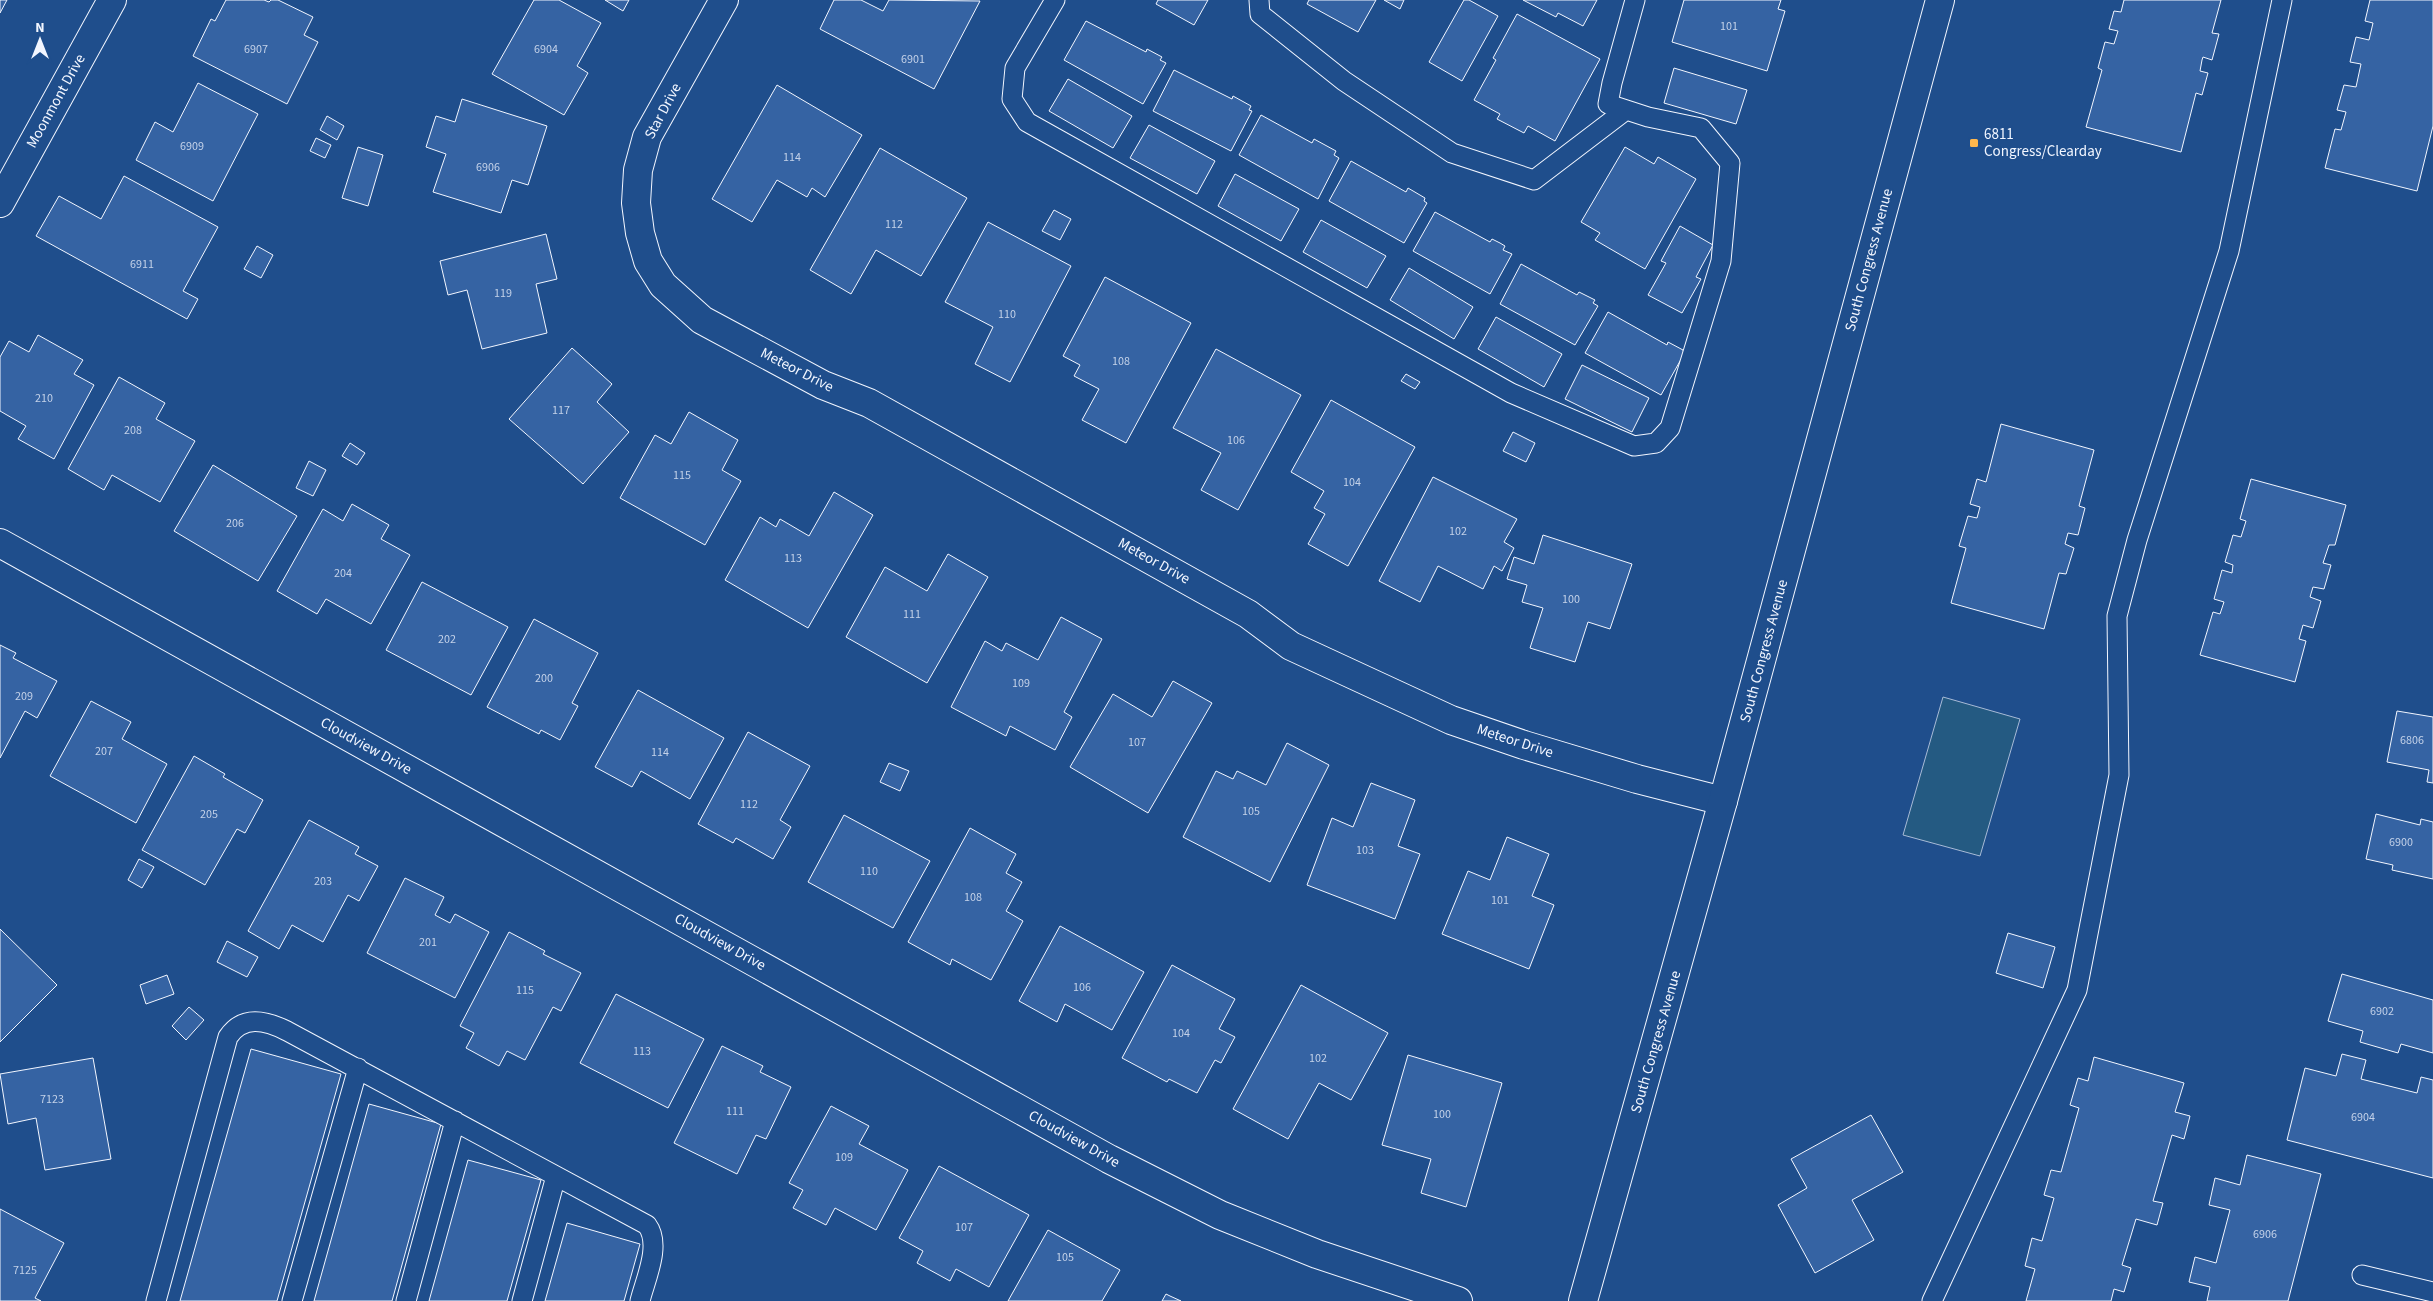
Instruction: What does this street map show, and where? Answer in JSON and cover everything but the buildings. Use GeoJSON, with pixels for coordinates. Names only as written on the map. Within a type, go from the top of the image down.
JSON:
{"type":"FeatureCollection","features":[{"type":"Feature","properties":{"kind":"street","name":"Moonmont Drive"},"geometry":{"type":"LineString","coordinates":[[0,203],[112,0]]}},
{"type":"Feature","properties":{"kind":"street","name":"Star Drive"},"geometry":{"type":"LineString","coordinates":[[640,233],[636,203],[638,170],[648,136],[724,0]]}},
{"type":"Feature","properties":{"kind":"street","name":"South Congress Avenue"},"geometry":{"type":"LineString","coordinates":[[1583,1301],[1723,801],[1940,0]]}},
{"type":"Feature","properties":{"kind":"street","name":"Meteor Drive"},"geometry":{"type":"LineString","coordinates":[[640,233],[648,260],[663,286],[702,320],[823,385],[877,408],[1248,614],[1291,646],[1451,720],[1524,745],[1637,779],[1723,801]]}},
{"type":"Feature","properties":{"kind":"street","name":"Cloudview Drive"},"geometry":{"type":"LineString","coordinates":[[0,543],[1109,1159],[1229,1219],[1317,1254],[1458,1301]]}},
{"type":"Feature","properties":{"kind":"lane"},"geometry":{"type":"LineString","coordinates":[[1055,0],[1015,68],[1012,99],[1027,122],[1512,393],[1634,446],[1656,443],[1670,428],[1721,261],[1730,163],[1701,128],[1648,117],[1608,104],[1635,0]]}},
{"type":"Feature","properties":{"kind":"lane"},"geometry":{"type":"LineString","coordinates":[[1259,0],[1260,14],[1336,75],[1452,153],[1534,180],[1626,110]]}},
{"type":"Feature","properties":{"kind":"lane"},"geometry":{"type":"LineString","coordinates":[[1932,1301],[2077,990],[2118,775],[2117,616],[2137,540],[2229,251],[2282,0]]}},
{"type":"Feature","properties":{"kind":"lane"},"geometry":{"type":"LineString","coordinates":[[156,1301],[221,1057],[233,1029],[241,1023],[252,1021],[276,1025],[632,1215],[653,1233],[650,1260],[640,1301]]}},
{"type":"Feature","properties":{"kind":"lane"},"geometry":{"type":"LineString","coordinates":[[292,1301],[358,1068]]}},
{"type":"Feature","properties":{"kind":"lane"},"geometry":{"type":"LineString","coordinates":[[406,1301],[455,1121]]}},
{"type":"Feature","properties":{"kind":"lane"},"geometry":{"type":"LineString","coordinates":[[522,1301],[556,1176]]}},
{"type":"Feature","properties":{"kind":"lane"},"geometry":{"type":"LineString","coordinates":[[2362,1275],[2433,1292]]}},
{"type":"Feature","properties":{"kind":"shaded area"},"geometry":{"type":"Polygon","coordinates":[[[1943,697],[2020,719],[1980,856],[1903,835],[1943,697]]]}},
{"type":"Feature","properties":{"kind":"place","name":"6811 Congress/Clearday"},"geometry":{"type":"Point","coordinates":[1974,143]}}]}
